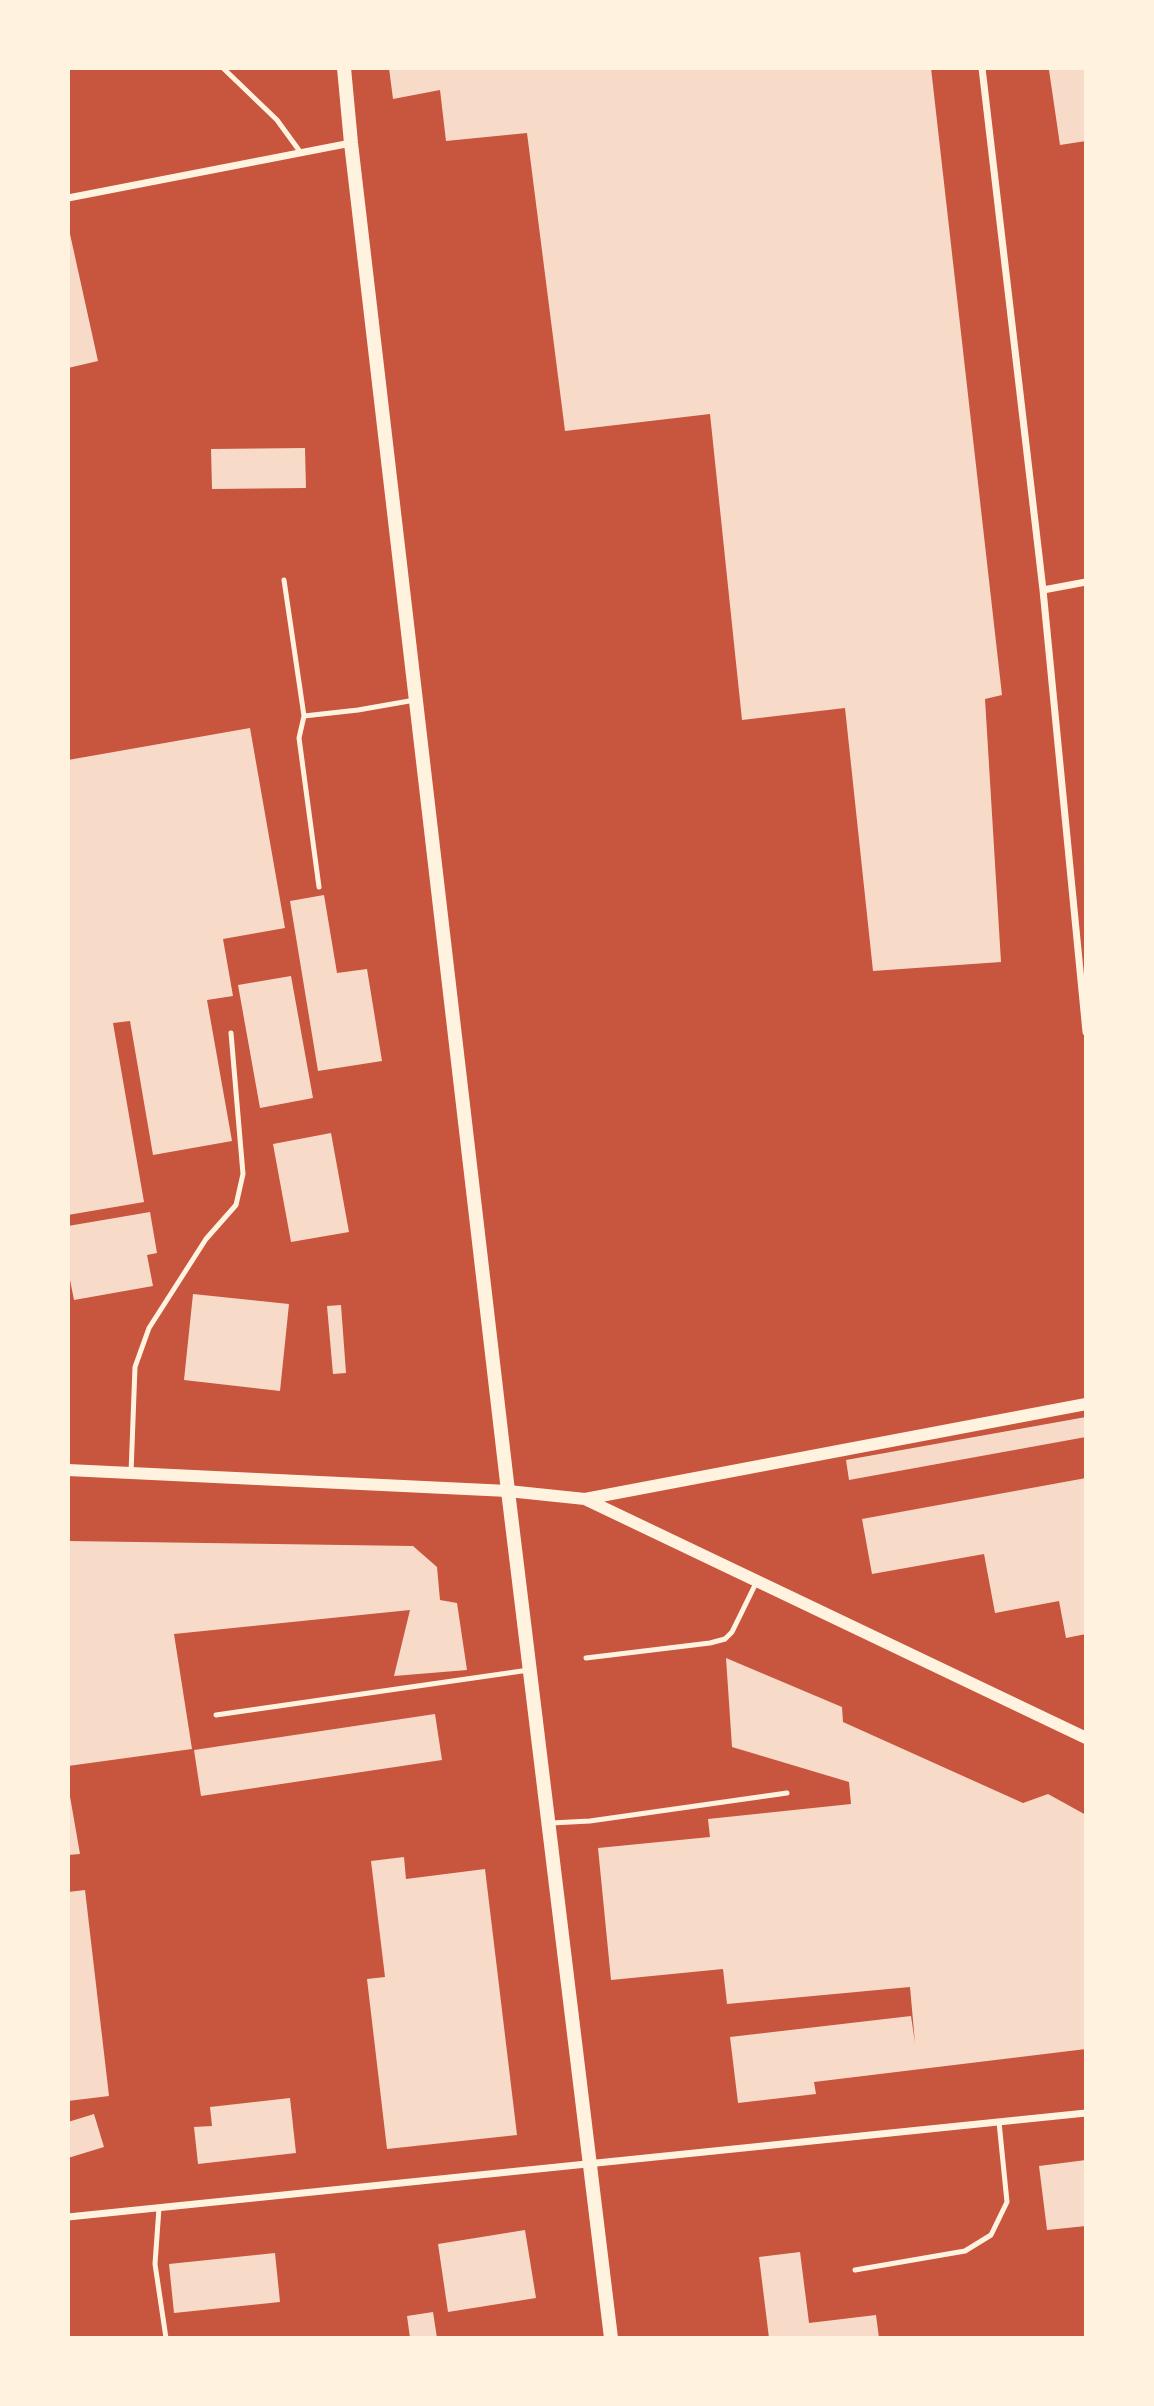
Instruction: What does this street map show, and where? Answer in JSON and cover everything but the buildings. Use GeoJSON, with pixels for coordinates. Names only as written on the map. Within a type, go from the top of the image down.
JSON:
{"type":"FeatureCollection","features":[{"type":"Feature","properties":{"kind":"main road"},"geometry":{"type":"LineString","coordinates":[[344,68],[508,1491],[611,2338]]}},
{"type":"Feature","properties":{"kind":"street"},"geometry":{"type":"LineString","coordinates":[[982,68],[1043,590],[1086,1032]]}},
{"type":"Feature","properties":{"kind":"street"},"geometry":{"type":"LineString","coordinates":[[68,198],[351,143]]}},
{"type":"Feature","properties":{"kind":"street"},"geometry":{"type":"LineString","coordinates":[[1043,590],[1086,582]]}},
{"type":"Feature","properties":{"kind":"street"},"geometry":{"type":"LineString","coordinates":[[68,1470],[508,1491],[585,1499],[1086,1404]]}},
{"type":"Feature","properties":{"kind":"street"},"geometry":{"type":"LineString","coordinates":[[585,1499],[1086,1738]]}},
{"type":"Feature","properties":{"kind":"street"},"geometry":{"type":"LineString","coordinates":[[68,2217],[1086,2113]]}},
{"type":"Feature","properties":{"kind":"lane"},"geometry":{"type":"LineString","coordinates":[[223,68],[277,120],[300,153]]}},
{"type":"Feature","properties":{"kind":"lane"},"geometry":{"type":"LineString","coordinates":[[284,580],[304,716],[299,738],[319,887]]}},
{"type":"Feature","properties":{"kind":"lane"},"geometry":{"type":"LineString","coordinates":[[304,716],[415,700]]}},
{"type":"Feature","properties":{"kind":"lane"},"geometry":{"type":"LineString","coordinates":[[131,1473],[135,1367],[149,1328],[206,1240],[236,1205],[243,1174],[231,1033]]}},
{"type":"Feature","properties":{"kind":"lane"},"geometry":{"type":"LineString","coordinates":[[586,1658],[725,1639],[732,1632],[757,1581]]}},
{"type":"Feature","properties":{"kind":"lane"},"geometry":{"type":"LineString","coordinates":[[216,1716],[530,1670]]}},
{"type":"Feature","properties":{"kind":"lane"},"geometry":{"type":"LineString","coordinates":[[548,1823],[590,1821],[787,1793]]}},
{"type":"Feature","properties":{"kind":"lane"},"geometry":{"type":"LineString","coordinates":[[855,2270],[965,2251],[991,2235],[1007,2202],[999,2122]]}},
{"type":"Feature","properties":{"kind":"lane"},"geometry":{"type":"LineString","coordinates":[[159,2208],[155,2264],[166,2338]]}}]}
